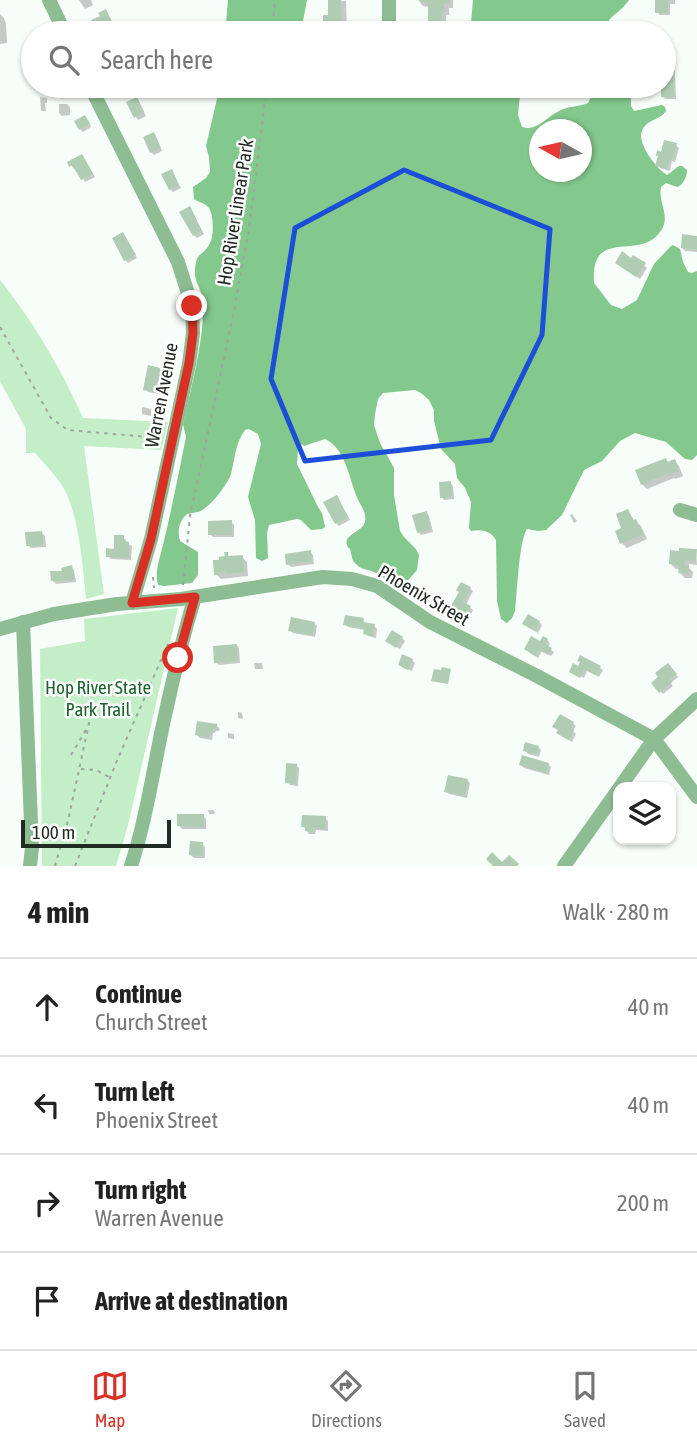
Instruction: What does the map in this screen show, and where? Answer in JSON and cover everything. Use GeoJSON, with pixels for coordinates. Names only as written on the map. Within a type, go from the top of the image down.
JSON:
{"type":"FeatureCollection","features":[{"type":"Feature","properties":{"kind":"street"},"geometry":{"type":"LineString","coordinates":[[49,0],[59,21]]}},
{"type":"Feature","properties":{"kind":"street"},"geometry":{"type":"LineString","coordinates":[[389,0],[389,21]]}},
{"type":"Feature","properties":{"kind":"street","name":"Warren Avenue"},"geometry":{"type":"LineString","coordinates":[[96,98],[178,262],[192,306],[193,333],[189,363],[151,539],[132,603]]}},
{"type":"Feature","properties":{"kind":"street"},"geometry":{"type":"LineString","coordinates":[[680,510],[697,515]]}},
{"type":"Feature","properties":{"kind":"street","name":"Phoenix Street"},"geometry":{"type":"LineString","coordinates":[[0,629],[54,614],[189,593],[323,577],[365,582],[377,586],[430,622],[654,739],[697,797]]}},
{"type":"Feature","properties":{"kind":"street"},"geometry":{"type":"LineString","coordinates":[[131,866],[147,805],[189,593]]}},
{"type":"Feature","properties":{"kind":"street"},"geometry":{"type":"LineString","coordinates":[[23,622],[32,848],[30,866]]}},
{"type":"Feature","properties":{"kind":"street"},"geometry":{"type":"LineString","coordinates":[[624,782],[654,739],[697,699]]}},
{"type":"Feature","properties":{"kind":"street"},"geometry":{"type":"LineString","coordinates":[[564,866],[613,797]]}},
{"type":"Feature","properties":{"kind":"path"},"geometry":{"type":"LineString","coordinates":[[273,21],[275,0]]}},
{"type":"Feature","properties":{"kind":"path","name":"Hop River Linear Park"},"geometry":{"type":"LineString","coordinates":[[189,593],[190,516],[249,229],[265,98]]}},
{"type":"Feature","properties":{"kind":"path"},"geometry":{"type":"LineString","coordinates":[[0,327],[51,418],[68,430],[163,438]]}},
{"type":"Feature","properties":{"kind":"path"},"geometry":{"type":"LineString","coordinates":[[75,866],[171,636]]}},
{"type":"Feature","properties":{"kind":"path"},"geometry":{"type":"LineString","coordinates":[[55,866],[68,821],[92,709]]}},
{"type":"Feature","properties":{"kind":"path"},"geometry":{"type":"LineString","coordinates":[[71,755],[89,726]]}},
{"type":"Feature","properties":{"kind":"path"},"geometry":{"type":"LineString","coordinates":[[80,769],[96,770],[110,778]]}},
{"type":"Feature","properties":{"kind":"highlighted area"},"geometry":{"type":"Polygon","coordinates":[[[404,170],[550,229],[542,335],[491,440],[305,461],[271,379],[295,228],[404,170]]]}},
{"type":"Feature","properties":{"kind":"green space"},"geometry":{"type":"Polygon","coordinates":[[[228,0],[307,0],[303,21],[226,21],[228,0]]]}},
{"type":"Feature","properties":{"kind":"green space"},"geometry":{"type":"Polygon","coordinates":[[[473,0],[629,0],[609,21],[471,21],[473,0]]]}},
{"type":"Feature","properties":{"kind":"green space"},"geometry":{"type":"Polygon","coordinates":[[[217,98],[520,98],[518,115],[522,127],[529,128],[529,182],[592,182],[592,119],[547,119],[562,109],[588,103],[590,98],[631,98],[634,111],[662,105],[666,111],[646,124],[641,139],[652,160],[667,175],[682,166],[687,170],[685,178],[677,187],[666,183],[661,187],[665,219],[662,229],[653,239],[642,244],[608,249],[600,255],[595,265],[594,283],[611,305],[622,309],[637,300],[654,264],[671,246],[680,249],[688,272],[697,271],[697,455],[692,460],[685,459],[666,442],[635,433],[620,441],[602,461],[584,470],[562,515],[546,530],[527,529],[520,555],[515,611],[507,623],[501,619],[497,601],[496,540],[489,533],[471,531],[469,528],[471,502],[457,478],[455,464],[441,449],[434,410],[429,400],[415,390],[383,393],[378,399],[374,425],[380,443],[394,468],[394,495],[400,531],[419,555],[417,570],[405,584],[392,583],[353,561],[347,541],[363,525],[364,512],[342,456],[332,443],[325,439],[304,446],[302,444],[298,449],[297,464],[322,513],[325,527],[311,530],[297,519],[269,525],[268,558],[262,561],[256,558],[255,520],[248,497],[261,444],[258,434],[249,429],[245,430],[239,441],[231,474],[222,490],[202,510],[187,514],[180,523],[180,541],[198,552],[198,575],[192,583],[158,585],[157,569],[186,437],[183,424],[202,327],[203,301],[195,270],[198,257],[210,243],[212,236],[210,210],[205,204],[194,199],[193,187],[210,172],[206,146],[217,98]]]}},
{"type":"Feature","properties":{"kind":"green space"},"geometry":{"type":"Polygon","coordinates":[[[0,280],[46,346],[83,418],[168,422],[161,450],[84,446],[104,594],[86,599],[79,537],[67,495],[35,453],[26,453],[26,429],[0,381],[0,280]]]}},
{"type":"Feature","properties":{"kind":"green space","name":"Hop River State Park Trail"},"geometry":{"type":"Polygon","coordinates":[[[178,608],[116,866],[42,866],[40,649],[85,641],[84,619],[178,608]]]}},
{"type":"Feature","properties":{"kind":"building"},"geometry":{"type":"Polygon","coordinates":[[[328,0],[341,0],[342,21],[323,21],[323,15],[328,15],[328,0]]]}},
{"type":"Feature","properties":{"kind":"building"},"geometry":{"type":"Polygon","coordinates":[[[449,0],[449,4],[444,3],[441,21],[428,21],[428,2],[421,2],[449,0]]]}},
{"type":"Feature","properties":{"kind":"building"},"geometry":{"type":"Polygon","coordinates":[[[655,0],[668,0],[668,13],[655,13],[655,0]]]}},
{"type":"Feature","properties":{"kind":"building"},"geometry":{"type":"Polygon","coordinates":[[[106,9],[111,20],[92,21],[100,16],[98,13],[106,9]]]}},
{"type":"Feature","properties":{"kind":"building"},"geometry":{"type":"Polygon","coordinates":[[[137,98],[144,112],[134,118],[126,102],[137,98]]]}},
{"type":"Feature","properties":{"kind":"building"},"geometry":{"type":"Polygon","coordinates":[[[85,115],[90,124],[79,130],[74,121],[85,115]]]}},
{"type":"Feature","properties":{"kind":"building"},"geometry":{"type":"Polygon","coordinates":[[[154,132],[161,148],[150,153],[143,137],[154,132]]]}},
{"type":"Feature","properties":{"kind":"building"},"geometry":{"type":"Polygon","coordinates":[[[664,140],[677,143],[667,169],[655,166],[657,150],[661,152],[664,140]]]}},
{"type":"Feature","properties":{"kind":"building"},"geometry":{"type":"Polygon","coordinates":[[[82,154],[93,174],[81,180],[72,165],[69,167],[67,162],[82,154]]]}},
{"type":"Feature","properties":{"kind":"building"},"geometry":{"type":"Polygon","coordinates":[[[172,169],[179,185],[169,190],[161,174],[172,169]]]}},
{"type":"Feature","properties":{"kind":"building"},"geometry":{"type":"Polygon","coordinates":[[[190,206],[202,231],[193,236],[179,212],[190,206]]]}},
{"type":"Feature","properties":{"kind":"building"},"geometry":{"type":"Polygon","coordinates":[[[123,232],[136,255],[124,261],[112,238],[123,232]]]}},
{"type":"Feature","properties":{"kind":"building"},"geometry":{"type":"Polygon","coordinates":[[[682,234],[697,236],[697,250],[681,248],[682,234]]]}},
{"type":"Feature","properties":{"kind":"building"},"geometry":{"type":"Polygon","coordinates":[[[622,251],[631,258],[633,255],[646,263],[636,277],[615,263],[622,251]]]}},
{"type":"Feature","properties":{"kind":"building"},"geometry":{"type":"Polygon","coordinates":[[[148,365],[160,368],[156,392],[143,390],[148,365]]]}},
{"type":"Feature","properties":{"kind":"building"},"geometry":{"type":"Polygon","coordinates":[[[666,458],[667,462],[675,459],[679,471],[641,485],[635,470],[666,458]]]}},
{"type":"Feature","properties":{"kind":"building"},"geometry":{"type":"Polygon","coordinates":[[[451,481],[452,497],[440,498],[439,482],[451,481]]]}},
{"type":"Feature","properties":{"kind":"building"},"geometry":{"type":"Polygon","coordinates":[[[337,495],[348,517],[335,524],[323,502],[337,495]]]}},
{"type":"Feature","properties":{"kind":"building"},"geometry":{"type":"Polygon","coordinates":[[[628,509],[643,534],[620,544],[615,531],[621,528],[616,514],[628,509]]]}},
{"type":"Feature","properties":{"kind":"building"},"geometry":{"type":"Polygon","coordinates":[[[427,511],[431,529],[417,533],[412,515],[427,511]]]}},
{"type":"Feature","properties":{"kind":"building"},"geometry":{"type":"Polygon","coordinates":[[[232,520],[232,535],[208,535],[208,521],[232,520]]]}},
{"type":"Feature","properties":{"kind":"building"},"geometry":{"type":"Polygon","coordinates":[[[42,531],[43,545],[26,546],[25,532],[42,531]]]}},
{"type":"Feature","properties":{"kind":"building"},"geometry":{"type":"Polygon","coordinates":[[[114,535],[124,535],[124,541],[129,542],[129,558],[106,557],[106,548],[114,549],[114,535]]]}},
{"type":"Feature","properties":{"kind":"building"},"geometry":{"type":"Polygon","coordinates":[[[679,548],[697,549],[696,561],[685,560],[684,565],[689,566],[688,574],[678,573],[679,565],[669,564],[670,550],[679,551],[679,548]]]}},
{"type":"Feature","properties":{"kind":"building"},"geometry":{"type":"Polygon","coordinates":[[[311,550],[312,561],[286,565],[285,554],[311,550]]]}},
{"type":"Feature","properties":{"kind":"building"},"geometry":{"type":"Polygon","coordinates":[[[224,552],[228,552],[228,556],[243,555],[244,572],[214,575],[213,560],[225,556],[224,552]]]}},
{"type":"Feature","properties":{"kind":"building"},"geometry":{"type":"Polygon","coordinates":[[[72,565],[74,580],[51,581],[50,571],[62,571],[61,568],[72,565]]]}},
{"type":"Feature","properties":{"kind":"building"},"geometry":{"type":"Polygon","coordinates":[[[461,582],[471,587],[463,602],[471,606],[465,617],[449,609],[459,592],[456,590],[461,582]]]}},
{"type":"Feature","properties":{"kind":"building"},"geometry":{"type":"Polygon","coordinates":[[[528,614],[540,621],[535,631],[522,624],[528,614]]]}},
{"type":"Feature","properties":{"kind":"building"},"geometry":{"type":"Polygon","coordinates":[[[345,615],[364,618],[363,622],[375,624],[373,636],[363,634],[364,629],[343,625],[345,615]]]}},
{"type":"Feature","properties":{"kind":"building"},"geometry":{"type":"Polygon","coordinates":[[[291,617],[315,622],[312,635],[288,631],[291,617]]]}},
{"type":"Feature","properties":{"kind":"building"},"geometry":{"type":"Polygon","coordinates":[[[392,630],[403,637],[396,648],[385,641],[392,630]]]}},
{"type":"Feature","properties":{"kind":"building"},"geometry":{"type":"Polygon","coordinates":[[[531,636],[540,641],[543,636],[548,639],[545,644],[552,648],[548,655],[539,650],[535,656],[524,649],[531,636]]]}},
{"type":"Feature","properties":{"kind":"building"},"geometry":{"type":"Polygon","coordinates":[[[237,644],[238,661],[214,663],[213,646],[237,644]]]}},
{"type":"Feature","properties":{"kind":"building"},"geometry":{"type":"Polygon","coordinates":[[[402,654],[413,659],[409,670],[398,665],[402,654]]]}},
{"type":"Feature","properties":{"kind":"building"},"geometry":{"type":"Polygon","coordinates":[[[580,655],[601,666],[596,675],[584,669],[580,678],[569,672],[573,663],[578,666],[580,655]]]}},
{"type":"Feature","properties":{"kind":"building"},"geometry":{"type":"Polygon","coordinates":[[[668,663],[677,674],[659,693],[651,683],[658,677],[655,673],[668,663]]]}},
{"type":"Feature","properties":{"kind":"building"},"geometry":{"type":"Polygon","coordinates":[[[442,667],[451,669],[448,684],[431,681],[434,669],[441,670],[442,667]]]}},
{"type":"Feature","properties":{"kind":"building"},"geometry":{"type":"Polygon","coordinates":[[[560,714],[574,722],[571,728],[574,730],[569,740],[556,733],[558,730],[552,727],[560,714]]]}},
{"type":"Feature","properties":{"kind":"building"},"geometry":{"type":"Polygon","coordinates":[[[197,721],[217,724],[217,729],[211,731],[210,738],[195,735],[197,721]]]}},
{"type":"Feature","properties":{"kind":"building"},"geometry":{"type":"Polygon","coordinates":[[[525,742],[539,746],[537,755],[523,751],[525,742]]]}},
{"type":"Feature","properties":{"kind":"building"},"geometry":{"type":"Polygon","coordinates":[[[522,755],[549,763],[546,773],[519,765],[522,755]]]}},
{"type":"Feature","properties":{"kind":"building"},"geometry":{"type":"Polygon","coordinates":[[[286,763],[297,764],[296,784],[285,783],[286,763]]]}},
{"type":"Feature","properties":{"kind":"building"},"geometry":{"type":"Polygon","coordinates":[[[448,775],[468,779],[465,796],[444,792],[448,775]]]}},
{"type":"Feature","properties":{"kind":"building"},"geometry":{"type":"Polygon","coordinates":[[[177,814],[204,814],[204,827],[177,826],[177,814]]]}},
{"type":"Feature","properties":{"kind":"building"},"geometry":{"type":"Polygon","coordinates":[[[302,815],[326,816],[325,829],[313,828],[313,832],[305,831],[305,827],[301,827],[302,815]]]}},
{"type":"Feature","properties":{"kind":"building"},"geometry":{"type":"Polygon","coordinates":[[[190,841],[203,842],[202,856],[189,855],[190,841]]]}},
{"type":"Feature","properties":{"kind":"building"},"geometry":{"type":"Polygon","coordinates":[[[492,852],[502,862],[509,855],[519,864],[493,866],[486,859],[492,852]]]}},
{"type":"Feature","properties":{"kind":"route"},"geometry":{"type":"LineString","coordinates":[[178,658],[195,597],[132,603],[151,539],[189,363],[193,333],[192,306]]}}]}
